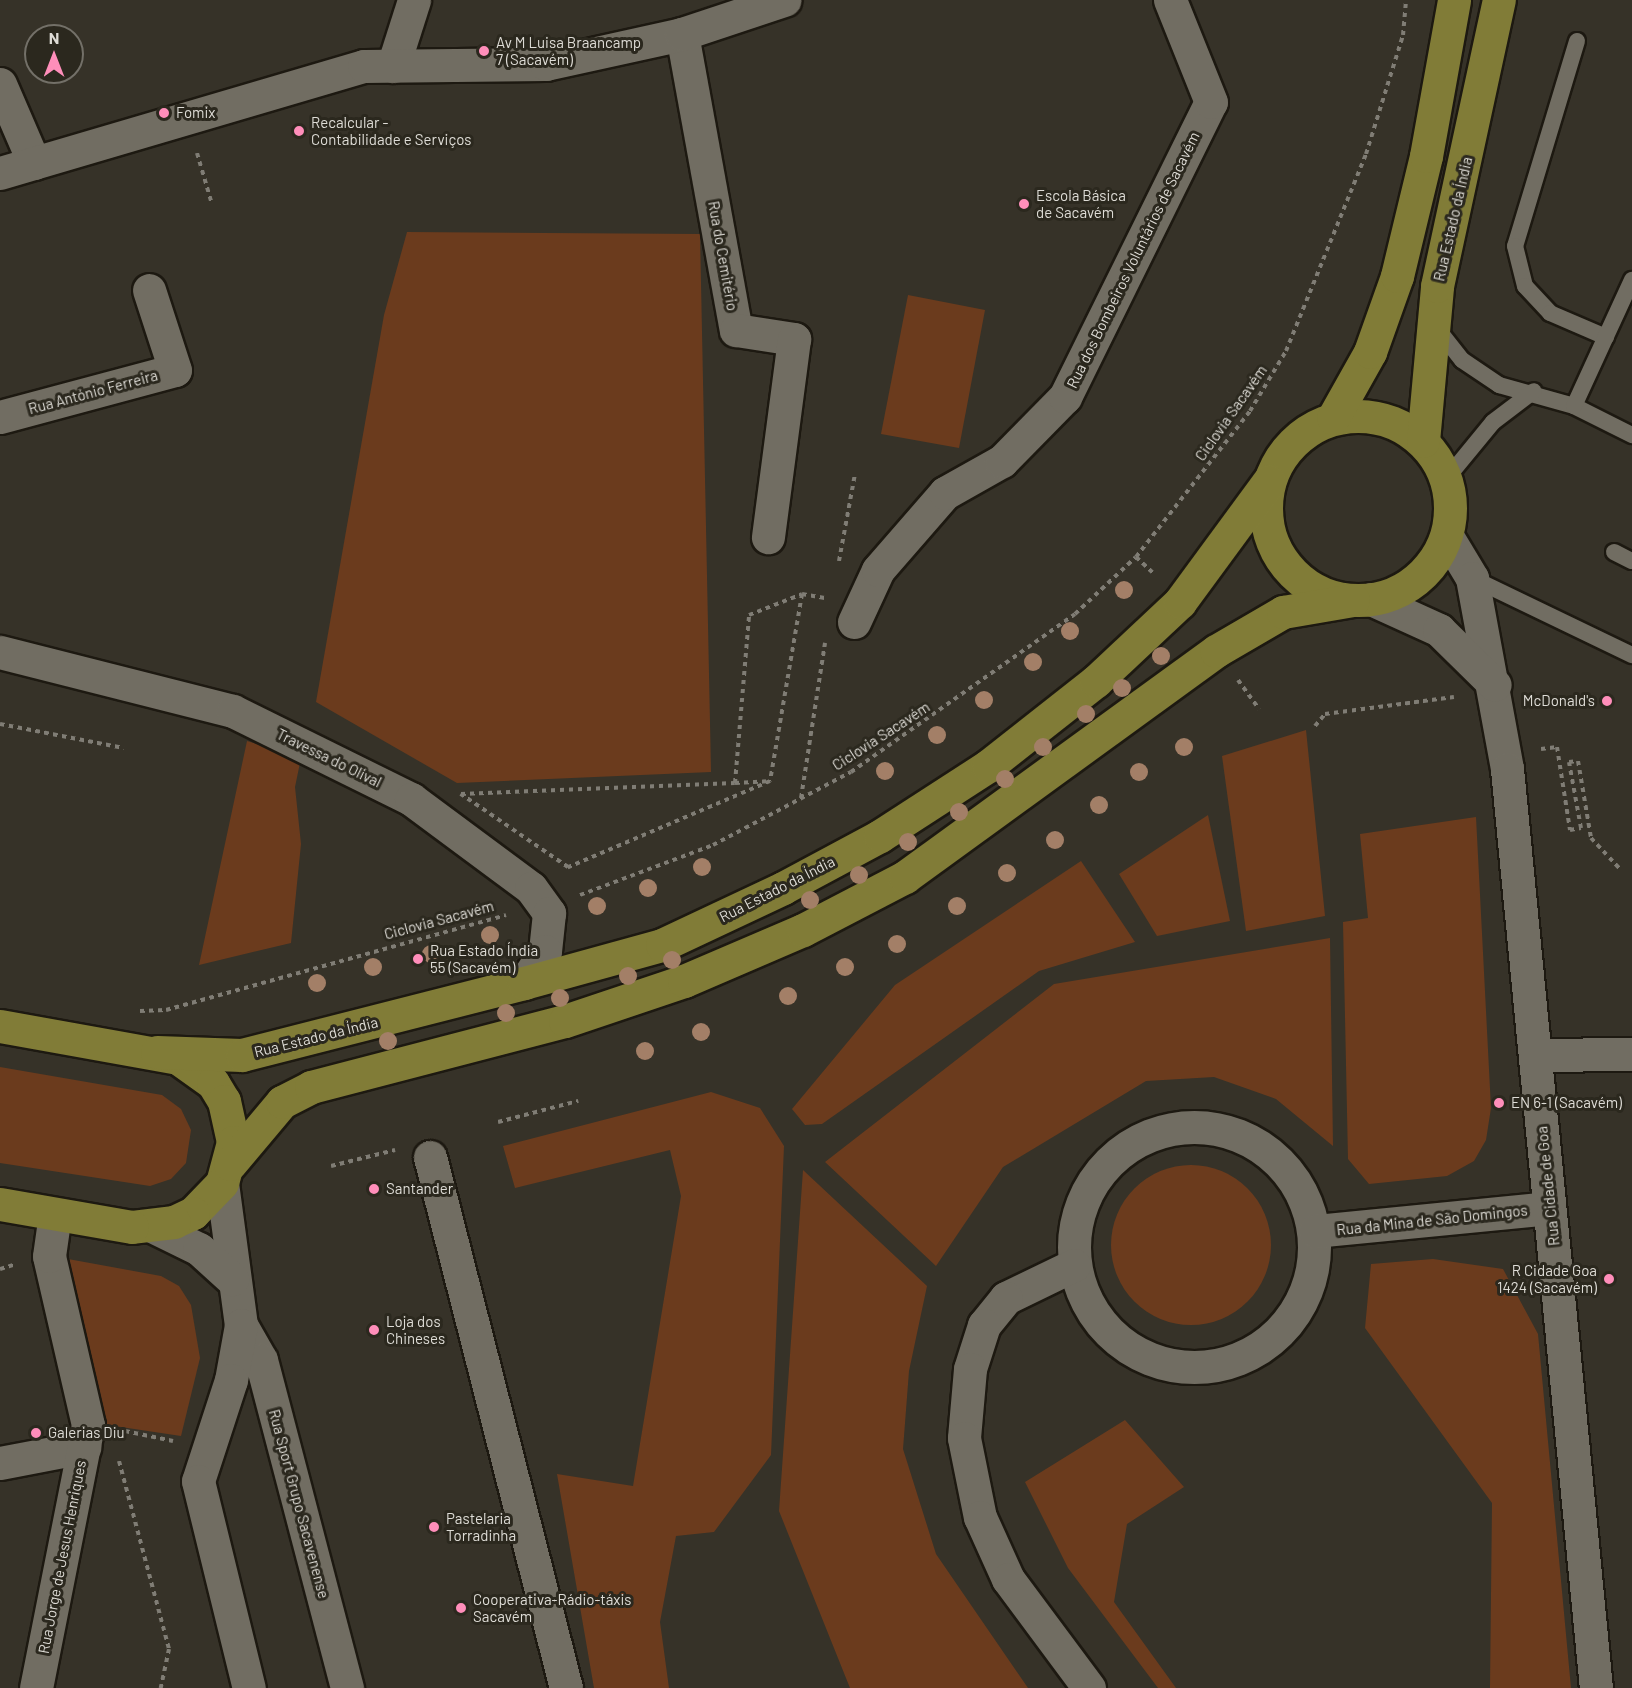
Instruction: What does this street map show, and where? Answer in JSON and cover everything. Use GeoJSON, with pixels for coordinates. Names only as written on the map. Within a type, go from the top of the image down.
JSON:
{"type":"FeatureCollection","features":[{"type":"Feature","properties":{"kind":"main road"},"geometry":{"type":"LineString","coordinates":[[1333,418],[1370,352],[1397,276],[1426,156],[1454,0]]}},
{"type":"Feature","properties":{"kind":"main road","name":"Rua Estado da Índia"},"geometry":{"type":"LineString","coordinates":[[1423,441],[1431,321],[1499,0]]}},
{"type":"Feature","properties":{"kind":"main road"},"geometry":{"type":"LineString","coordinates":[[0,1204],[154,1227],[193,1213],[282,1102],[311,1087],[565,1021],[684,981],[803,930],[905,877],[1216,651],[1283,612],[1362,600],[1415,580],[1448,538],[1447,478],[1423,441],[1381,418],[1333,418],[1293,441],[1269,481],[1266,509],[1282,561],[1326,594],[1362,600]]}},
{"type":"Feature","properties":{"kind":"main road","name":"Rua Estado da Índia"},"geometry":{"type":"LineString","coordinates":[[0,1026],[157,1052],[242,1055],[662,945],[880,836],[988,766],[1096,681],[1180,602],[1269,481]]}},
{"type":"Feature","properties":{"kind":"main road","name":"Rua Estado da Índia"},"geometry":{"type":"LineString","coordinates":[[157,1052],[187,1063],[213,1083],[231,1121],[226,1173]]}},
{"type":"Feature","properties":{"kind":"street"},"geometry":{"type":"LineString","coordinates":[[393,66],[414,0]]}},
{"type":"Feature","properties":{"kind":"street"},"geometry":{"type":"LineString","coordinates":[[0,173],[364,66],[546,64],[638,46],[784,0]]}},
{"type":"Feature","properties":{"kind":"street","name":"Rua dos Bombeiros Voluntários de Sacavém"},"geometry":{"type":"LineString","coordinates":[[843,610],[945,493],[1002,461],[1065,397],[1211,102],[1170,0]]}},
{"type":"Feature","properties":{"kind":"street","name":"Rua do Cemitério"},"geometry":{"type":"LineString","coordinates":[[682,34],[736,330],[794,339],[768,537]]}},
{"type":"Feature","properties":{"kind":"street"},"geometry":{"type":"LineString","coordinates":[[0,84],[34,164]]}},
{"type":"Feature","properties":{"kind":"street","name":"Rua António Ferreira"},"geometry":{"type":"LineString","coordinates":[[0,417],[175,370],[149,290]]}},
{"type":"Feature","properties":{"kind":"street","name":"Rua Cidade de Goa"},"geometry":{"type":"LineString","coordinates":[[1448,538],[1472,578],[1481,690],[1504,754],[1596,1688]]}},
{"type":"Feature","properties":{"kind":"street"},"geometry":{"type":"LineString","coordinates":[[1362,600],[1439,630],[1481,690]]}},
{"type":"Feature","properties":{"kind":"street","name":"Travessa do Olival"},"geometry":{"type":"LineString","coordinates":[[0,652],[233,711],[411,799],[531,888],[543,905]]}},
{"type":"Feature","properties":{"kind":"street"},"geometry":{"type":"LineString","coordinates":[[524,983],[544,951],[549,913],[543,905]]}},
{"type":"Feature","properties":{"kind":"street"},"geometry":{"type":"LineString","coordinates":[[1535,1056],[1632,1054]]}},
{"type":"Feature","properties":{"kind":"street","name":"Rua da Mina de São Domingos"},"geometry":{"type":"LineString","coordinates":[[1177,1128],[1215,1128],[1252,1140],[1282,1164],[1304,1194],[1315,1231],[1314,1269],[1301,1305],[1278,1334],[1247,1356],[1211,1367],[1173,1366],[1137,1354],[1107,1332],[1086,1301],[1074,1265],[1074,1227],[1086,1191],[1110,1160],[1141,1138],[1177,1128]]}},
{"type":"Feature","properties":{"kind":"street"},"geometry":{"type":"LineString","coordinates":[[430,1157],[566,1688]]}},
{"type":"Feature","properties":{"kind":"street","name":"Rua Sport Grupo Sacavenense"},"geometry":{"type":"LineString","coordinates":[[226,1173],[232,1280],[241,1325],[261,1360],[347,1688]]}},
{"type":"Feature","properties":{"kind":"street","name":"Rua da Mina de São Domingos"},"geometry":{"type":"LineString","coordinates":[[1315,1231],[1549,1208]]}},
{"type":"Feature","properties":{"kind":"street","name":"Rua Jorge de Jesus Henriques"},"geometry":{"type":"LineString","coordinates":[[36,1688],[94,1433],[49,1256],[55,1214]]}},
{"type":"Feature","properties":{"kind":"street"},"geometry":{"type":"LineString","coordinates":[[154,1227],[200,1249],[232,1280]]}},
{"type":"Feature","properties":{"kind":"street"},"geometry":{"type":"LineString","coordinates":[[1074,1265],[1006,1298],[984,1325],[970,1369],[964,1438],[980,1517],[1008,1579],[1089,1688]]}},
{"type":"Feature","properties":{"kind":"street","name":"Rua Sport Grupo Sacavenense"},"geometry":{"type":"LineString","coordinates":[[241,1325],[231,1380],[207,1447],[198,1481],[249,1688]]}},
{"type":"Feature","properties":{"kind":"street"},"geometry":{"type":"LineString","coordinates":[[0,1463],[94,1433]]}},
{"type":"Feature","properties":{"kind":"lane"},"geometry":{"type":"LineString","coordinates":[[1577,40],[1515,246],[1525,286],[1550,313],[1606,337]]}},
{"type":"Feature","properties":{"kind":"lane"},"geometry":{"type":"LineString","coordinates":[[1574,406],[1632,280]]}},
{"type":"Feature","properties":{"kind":"lane"},"geometry":{"type":"LineString","coordinates":[[1431,321],[1462,360],[1499,385],[1534,391],[1574,406],[1632,435]]}},
{"type":"Feature","properties":{"kind":"lane"},"geometry":{"type":"LineString","coordinates":[[1447,478],[1493,422],[1534,391]]}},
{"type":"Feature","properties":{"kind":"lane"},"geometry":{"type":"LineString","coordinates":[[1614,552],[1632,561]]}},
{"type":"Feature","properties":{"kind":"lane"},"geometry":{"type":"LineString","coordinates":[[1472,578],[1632,655]]}},
{"type":"Feature","properties":{"kind":"path","name":"Ciclovia Sacavém"},"geometry":{"type":"LineString","coordinates":[[129,1009],[166,1010],[543,905],[661,868],[851,772],[1075,614],[1136,557],[1250,411],[1286,351],[1366,154],[1403,35],[1406,0]]}},
{"type":"Feature","properties":{"kind":"path"},"geometry":{"type":"LineString","coordinates":[[187,118],[211,201]]}},
{"type":"Feature","properties":{"kind":"path"},"geometry":{"type":"LineString","coordinates":[[735,783],[748,615],[802,594],[843,610]]}},
{"type":"Feature","properties":{"kind":"path"},"geometry":{"type":"LineString","coordinates":[[770,781],[802,594]]}},
{"type":"Feature","properties":{"kind":"path"},"geometry":{"type":"LineString","coordinates":[[1233,674],[1259,709]]}},
{"type":"Feature","properties":{"kind":"path"},"geometry":{"type":"LineString","coordinates":[[1315,726],[1325,714],[1481,690]]}},
{"type":"Feature","properties":{"kind":"path"},"geometry":{"type":"LineString","coordinates":[[0,724],[124,748]]}},
{"type":"Feature","properties":{"kind":"path"},"geometry":{"type":"LineString","coordinates":[[1504,754],[1557,747],[1570,830],[1581,828],[1569,762],[1578,761],[1591,838],[1619,868]]}},
{"type":"Feature","properties":{"kind":"path"},"geometry":{"type":"LineString","coordinates":[[770,781],[568,867],[461,794],[735,783],[770,781]]}},
{"type":"Feature","properties":{"kind":"path"},"geometry":{"type":"LineString","coordinates":[[498,1122],[578,1101]]}},
{"type":"Feature","properties":{"kind":"path"},"geometry":{"type":"LineString","coordinates":[[332,1166],[398,1149]]}},
{"type":"Feature","properties":{"kind":"path"},"geometry":{"type":"LineString","coordinates":[[161,1688],[169,1649],[94,1433],[207,1447]]}},
{"type":"Feature","properties":{"kind":"shaded area"},"geometry":{"type":"Polygon","coordinates":[[[407,232],[700,234],[711,772],[457,783],[316,702],[384,315],[407,232]]]}},
{"type":"Feature","properties":{"kind":"shaded area"},"geometry":{"type":"Polygon","coordinates":[[[908,295],[985,310],[959,448],[881,434],[908,295]]]}},
{"type":"Feature","properties":{"kind":"shaded area"},"geometry":{"type":"Polygon","coordinates":[[[1306,730],[1325,916],[1246,931],[1222,756],[1306,730]]]}},
{"type":"Feature","properties":{"kind":"shaded area"},"geometry":{"type":"Polygon","coordinates":[[[247,741],[301,758],[295,787],[301,844],[291,943],[199,965],[247,741]]]}},
{"type":"Feature","properties":{"kind":"shaded area"},"geometry":{"type":"Polygon","coordinates":[[[1208,815],[1230,921],[1157,936],[1119,874],[1208,815]]]}},
{"type":"Feature","properties":{"kind":"shaded area"},"geometry":{"type":"Polygon","coordinates":[[[1476,817],[1491,1108],[1486,1140],[1474,1161],[1447,1176],[1369,1184],[1348,1159],[1343,922],[1368,918],[1360,834],[1476,817]]]}},
{"type":"Feature","properties":{"kind":"shaded area"},"geometry":{"type":"Polygon","coordinates":[[[1081,861],[1135,942],[1039,971],[822,1124],[805,1125],[792,1109],[895,985],[1081,861]]]}},
{"type":"Feature","properties":{"kind":"shaded area"},"geometry":{"type":"Polygon","coordinates":[[[1330,938],[1333,1146],[1276,1099],[1214,1077],[1146,1081],[1003,1167],[936,1266],[825,1162],[1054,984],[1330,938]]]}},
{"type":"Feature","properties":{"kind":"shaded area"},"geometry":{"type":"Polygon","coordinates":[[[0,1067],[162,1095],[181,1109],[191,1130],[186,1163],[171,1179],[150,1186],[0,1163],[0,1067]]]}},
{"type":"Feature","properties":{"kind":"shaded area"},"geometry":{"type":"Polygon","coordinates":[[[711,1092],[760,1108],[784,1146],[771,1455],[714,1532],[676,1536],[660,1622],[669,1688],[594,1688],[557,1474],[633,1486],[681,1196],[670,1150],[515,1188],[503,1146],[711,1092]]]}},
{"type":"Feature","properties":{"kind":"shaded area"},"geometry":{"type":"Polygon","coordinates":[[[1191,1165],[1207,1166],[1222,1171],[1236,1178],[1248,1188],[1258,1200],[1265,1214],[1270,1229],[1270,1261],[1265,1276],[1258,1290],[1248,1302],[1236,1312],[1222,1319],[1207,1324],[1191,1325],[1175,1324],[1160,1319],[1146,1312],[1134,1302],[1124,1290],[1117,1276],[1112,1261],[1111,1245],[1112,1229],[1117,1214],[1124,1200],[1134,1188],[1146,1178],[1160,1171],[1175,1166],[1191,1165]]]}},
{"type":"Feature","properties":{"kind":"shaded area"},"geometry":{"type":"Polygon","coordinates":[[[803,1170],[927,1286],[909,1371],[903,1449],[936,1554],[1028,1688],[850,1688],[779,1511],[803,1170]]]}},
{"type":"Feature","properties":{"kind":"shaded area"},"geometry":{"type":"Polygon","coordinates":[[[68,1259],[161,1276],[179,1286],[191,1305],[200,1358],[181,1436],[101,1424],[63,1283],[68,1259]]]}},
{"type":"Feature","properties":{"kind":"shaded area"},"geometry":{"type":"Polygon","coordinates":[[[1433,1259],[1503,1269],[1538,1334],[1571,1688],[1490,1688],[1492,1503],[1365,1328],[1371,1264],[1433,1259]]]}},
{"type":"Feature","properties":{"kind":"shaded area"},"geometry":{"type":"Polygon","coordinates":[[[1125,1420],[1184,1487],[1127,1524],[1114,1602],[1176,1688],[1158,1688],[1068,1568],[1025,1482],[1125,1420]]]}},
{"type":"Feature","properties":{"kind":"place","name":"Av M Luisa Braancamp 7 (Sacavém)"},"geometry":{"type":"Point","coordinates":[484,51]}},
{"type":"Feature","properties":{"kind":"place","name":"Fomix"},"geometry":{"type":"Point","coordinates":[164,113]}},
{"type":"Feature","properties":{"kind":"place","name":"Recalcular - Contabilidade e Serviços"},"geometry":{"type":"Point","coordinates":[299,131]}},
{"type":"Feature","properties":{"kind":"place","name":"Escola Básica de Sacavém"},"geometry":{"type":"Point","coordinates":[1024,204]}},
{"type":"Feature","properties":{"kind":"place","name":"McDonald's"},"geometry":{"type":"Point","coordinates":[1607,701]}},
{"type":"Feature","properties":{"kind":"place","name":"Rua Estado Índia 55 (Sacavém)"},"geometry":{"type":"Point","coordinates":[418,959]}},
{"type":"Feature","properties":{"kind":"place","name":"EN 6-1 (Sacavém)"},"geometry":{"type":"Point","coordinates":[1499,1103]}},
{"type":"Feature","properties":{"kind":"place","name":"Santander"},"geometry":{"type":"Point","coordinates":[374,1189]}},
{"type":"Feature","properties":{"kind":"place","name":"R Cidade Goa 1424 (Sacavém)"},"geometry":{"type":"Point","coordinates":[1609,1279]}},
{"type":"Feature","properties":{"kind":"place","name":"Loja dos Chineses"},"geometry":{"type":"Point","coordinates":[374,1330]}},
{"type":"Feature","properties":{"kind":"place","name":"Galerias Diu"},"geometry":{"type":"Point","coordinates":[36,1433]}},
{"type":"Feature","properties":{"kind":"place","name":"Pastelaria Torradinha"},"geometry":{"type":"Point","coordinates":[434,1527]}},
{"type":"Feature","properties":{"kind":"place","name":"Cooperativa-Rádio-táxis Sacavém"},"geometry":{"type":"Point","coordinates":[461,1608]}}]}
